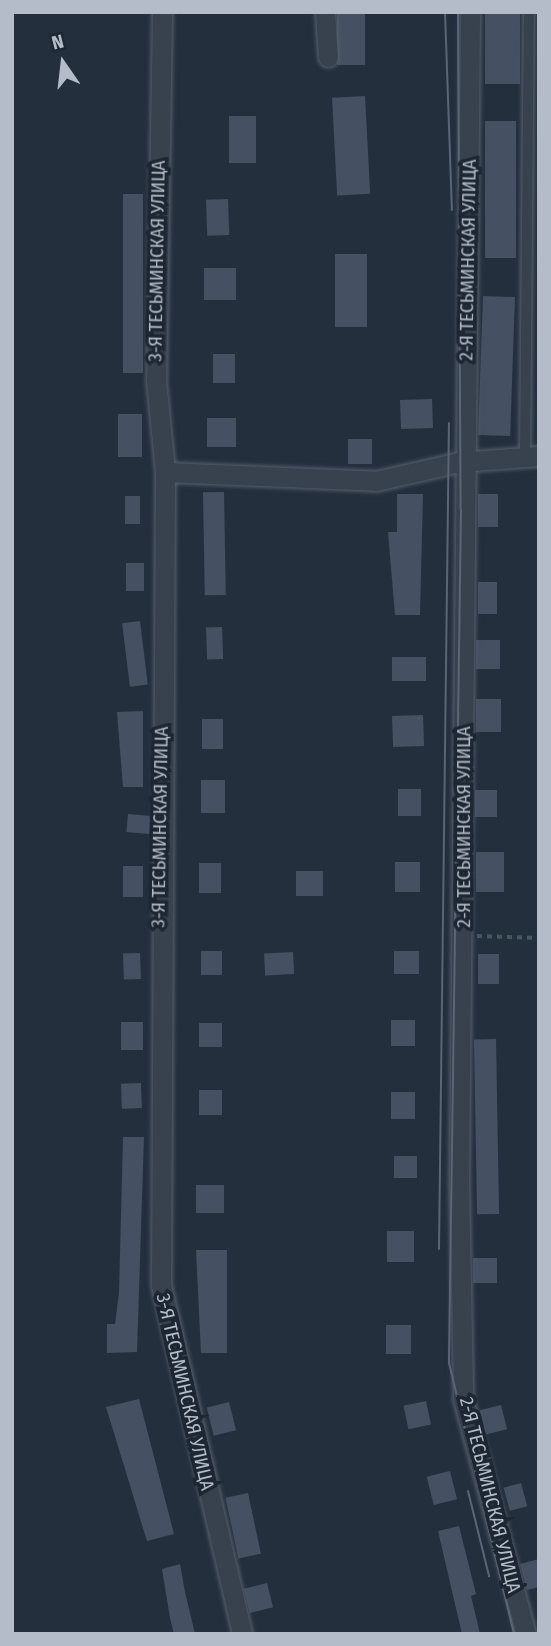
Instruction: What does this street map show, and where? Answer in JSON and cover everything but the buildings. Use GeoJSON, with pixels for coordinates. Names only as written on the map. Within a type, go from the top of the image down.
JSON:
{"type":"FeatureCollection","features":[{"type":"Feature","properties":{"kind":"street","name":"3-Я ТЕСЬМИНСКАЯ УЛИЦА"},"geometry":{"type":"LineString","coordinates":[[162,12],[156,380],[165,472],[160,1285],[242,1634]]}},
{"type":"Feature","properties":{"kind":"street"},"geometry":{"type":"LineString","coordinates":[[325,12],[328,57]]}},
{"type":"Feature","properties":{"kind":"street","name":"2-Я ТЕСЬМИНСКАЯ УЛИЦА"},"geometry":{"type":"LineString","coordinates":[[470,12],[456,464],[465,936],[458,1182],[463,1399],[526,1634]]}},
{"type":"Feature","properties":{"kind":"street"},"geometry":{"type":"LineString","coordinates":[[165,472],[376,481],[456,464],[532,456]]}},
{"type":"Feature","properties":{"kind":"lane"},"geometry":{"type":"LineString","coordinates":[[529,12],[534,92],[532,456]]}},
{"type":"Feature","properties":{"kind":"path"},"geometry":{"type":"LineString","coordinates":[[465,936],[539,938]]}},
{"type":"Feature","properties":{"kind":"tram line"},"geometry":{"type":"LineString","coordinates":[[445,12],[452,210]]}},
{"type":"Feature","properties":{"kind":"tram line"},"geometry":{"type":"LineString","coordinates":[[458,12],[461,510],[449,1363],[514,1634]]}},
{"type":"Feature","properties":{"kind":"tram line"},"geometry":{"type":"LineString","coordinates":[[439,1249],[449,423]]}},
{"type":"Feature","properties":{"kind":"tram line"},"geometry":{"type":"LineString","coordinates":[[468,1491],[489,1576]]}}]}
